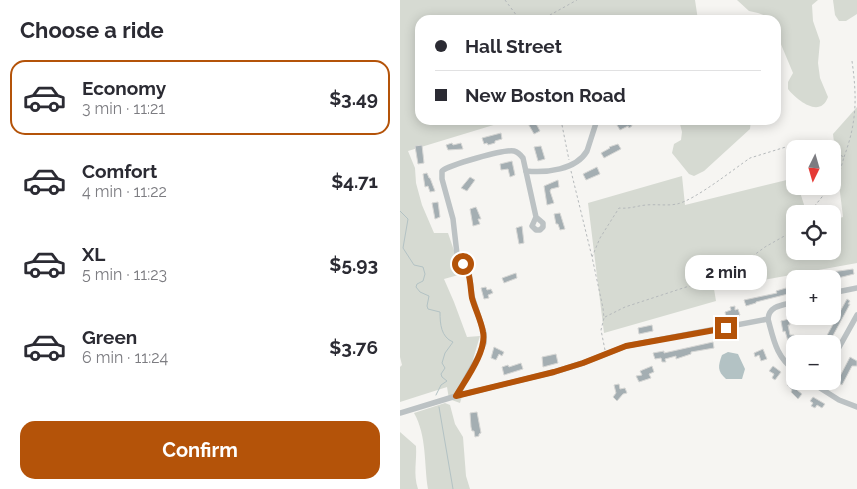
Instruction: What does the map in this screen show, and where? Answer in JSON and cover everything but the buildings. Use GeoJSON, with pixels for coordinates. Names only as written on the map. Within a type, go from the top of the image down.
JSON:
{"type":"FeatureCollection","features":[{"type":"Feature","properties":{"kind":"street"},"geometry":{"type":"LineString","coordinates":[[526,171],[544,171],[570,165],[584,155],[595,125]]}},
{"type":"Feature","properties":{"kind":"street"},"geometry":{"type":"LineString","coordinates":[[456,396],[478,357],[484,343],[484,338],[472,296],[469,272],[457,254],[455,229],[441,174],[448,167],[512,150],[517,152],[523,158],[536,218]]}},
{"type":"Feature","properties":{"kind":"street"},"geometry":{"type":"LineString","coordinates":[[841,292],[857,288]]}},
{"type":"Feature","properties":{"kind":"street"},"geometry":{"type":"LineString","coordinates":[[786,304],[773,308],[768,314],[780,356],[786,364]]}},
{"type":"Feature","properties":{"kind":"street"},"geometry":{"type":"LineString","coordinates":[[841,344],[857,315]]}},
{"type":"Feature","properties":{"kind":"street"},"geometry":{"type":"LineString","coordinates":[[400,413],[456,396],[554,372],[626,346],[768,318]]}},
{"type":"Feature","properties":{"kind":"street"},"geometry":{"type":"LineString","coordinates":[[827,390],[839,400],[857,407]]}},
{"type":"Feature","properties":{"kind":"path"},"geometry":{"type":"LineString","coordinates":[[505,0],[516,15]]}},
{"type":"Feature","properties":{"kind":"path"},"geometry":{"type":"LineString","coordinates":[[550,15],[577,0]]}},
{"type":"Feature","properties":{"kind":"path"},"geometry":{"type":"LineString","coordinates":[[841,168],[852,134],[856,103],[852,61]]}},
{"type":"Feature","properties":{"kind":"path"},"geometry":{"type":"LineString","coordinates":[[562,125],[604,318],[601,330],[606,353]]}},
{"type":"Feature","properties":{"kind":"path"},"geometry":{"type":"LineString","coordinates":[[592,258],[600,238],[619,208],[631,209],[683,202],[701,192],[750,158],[786,147]]}},
{"type":"Feature","properties":{"kind":"path"},"geometry":{"type":"LineString","coordinates":[[815,205],[824,195]]}},
{"type":"Feature","properties":{"kind":"path"},"geometry":{"type":"LineString","coordinates":[[604,318],[624,307],[720,276],[786,235]]}},
{"type":"Feature","properties":{"kind":"shaded area"},"geometry":{"type":"Polygon","coordinates":[[[400,0],[695,0],[697,15],[415,15],[415,125],[494,125],[408,151],[415,168],[416,183],[422,205],[434,233],[448,233],[462,274],[444,279],[467,337],[480,336],[460,403],[449,399],[447,387],[400,402],[400,367],[402,365],[400,357],[400,0]]]}},
{"type":"Feature","properties":{"kind":"shaded area"},"geometry":{"type":"Polygon","coordinates":[[[737,0],[818,0],[812,5],[813,21],[820,41],[818,63],[820,78],[828,97],[820,107],[808,105],[788,89],[788,82],[793,73],[781,44],[781,15],[763,15],[749,11],[737,0]]]}},
{"type":"Feature","properties":{"kind":"shaded area"},"geometry":{"type":"Polygon","coordinates":[[[833,0],[857,0],[857,14],[846,21],[839,21],[835,15],[833,0]]]}},
{"type":"Feature","properties":{"kind":"shaded area"},"geometry":{"type":"Polygon","coordinates":[[[857,107],[857,263],[818,270],[786,270],[786,276],[714,289],[716,301],[604,333],[588,203],[682,176],[685,205],[786,180],[786,195],[801,195],[804,205],[786,205],[786,260],[841,260],[841,218],[843,217],[840,195],[841,140],[834,140],[833,134],[857,107]]]}},
{"type":"Feature","properties":{"kind":"shaded area"},"geometry":{"type":"Polygon","coordinates":[[[680,125],[750,125],[750,129],[704,171],[694,176],[689,174],[672,153],[674,144],[681,140],[680,125]]]}},
{"type":"Feature","properties":{"kind":"shaded area"},"geometry":{"type":"Polygon","coordinates":[[[728,352],[738,354],[745,369],[742,379],[726,379],[721,373],[719,365],[722,355],[728,352]]]}},
{"type":"Feature","properties":{"kind":"shaded area"},"geometry":{"type":"Polygon","coordinates":[[[445,403],[450,405],[455,424],[463,437],[466,476],[470,489],[428,489],[423,441],[414,413],[445,403]]]}},
{"type":"Feature","properties":{"kind":"shaded area"},"geometry":{"type":"Polygon","coordinates":[[[400,432],[416,446],[415,473],[418,489],[400,489],[400,432]]]}},
{"type":"Feature","properties":{"kind":"waterway"},"geometry":{"type":"LineString","coordinates":[[400,211],[408,219],[403,248],[414,265],[423,267],[425,274],[423,281],[417,284],[416,287],[420,292],[429,296],[428,309],[440,312],[444,333],[453,342],[445,353],[442,363],[445,368],[441,374],[447,381],[441,385],[436,395]]}},
{"type":"Feature","properties":{"kind":"waterway"},"geometry":{"type":"LineString","coordinates":[[439,407],[453,489]]}},
{"type":"Feature","properties":{"kind":"route"},"geometry":{"type":"LineString","coordinates":[[463,264],[469,272],[472,296],[484,333],[484,343],[472,369],[456,396],[554,372],[626,346],[726,328]]}}]}
